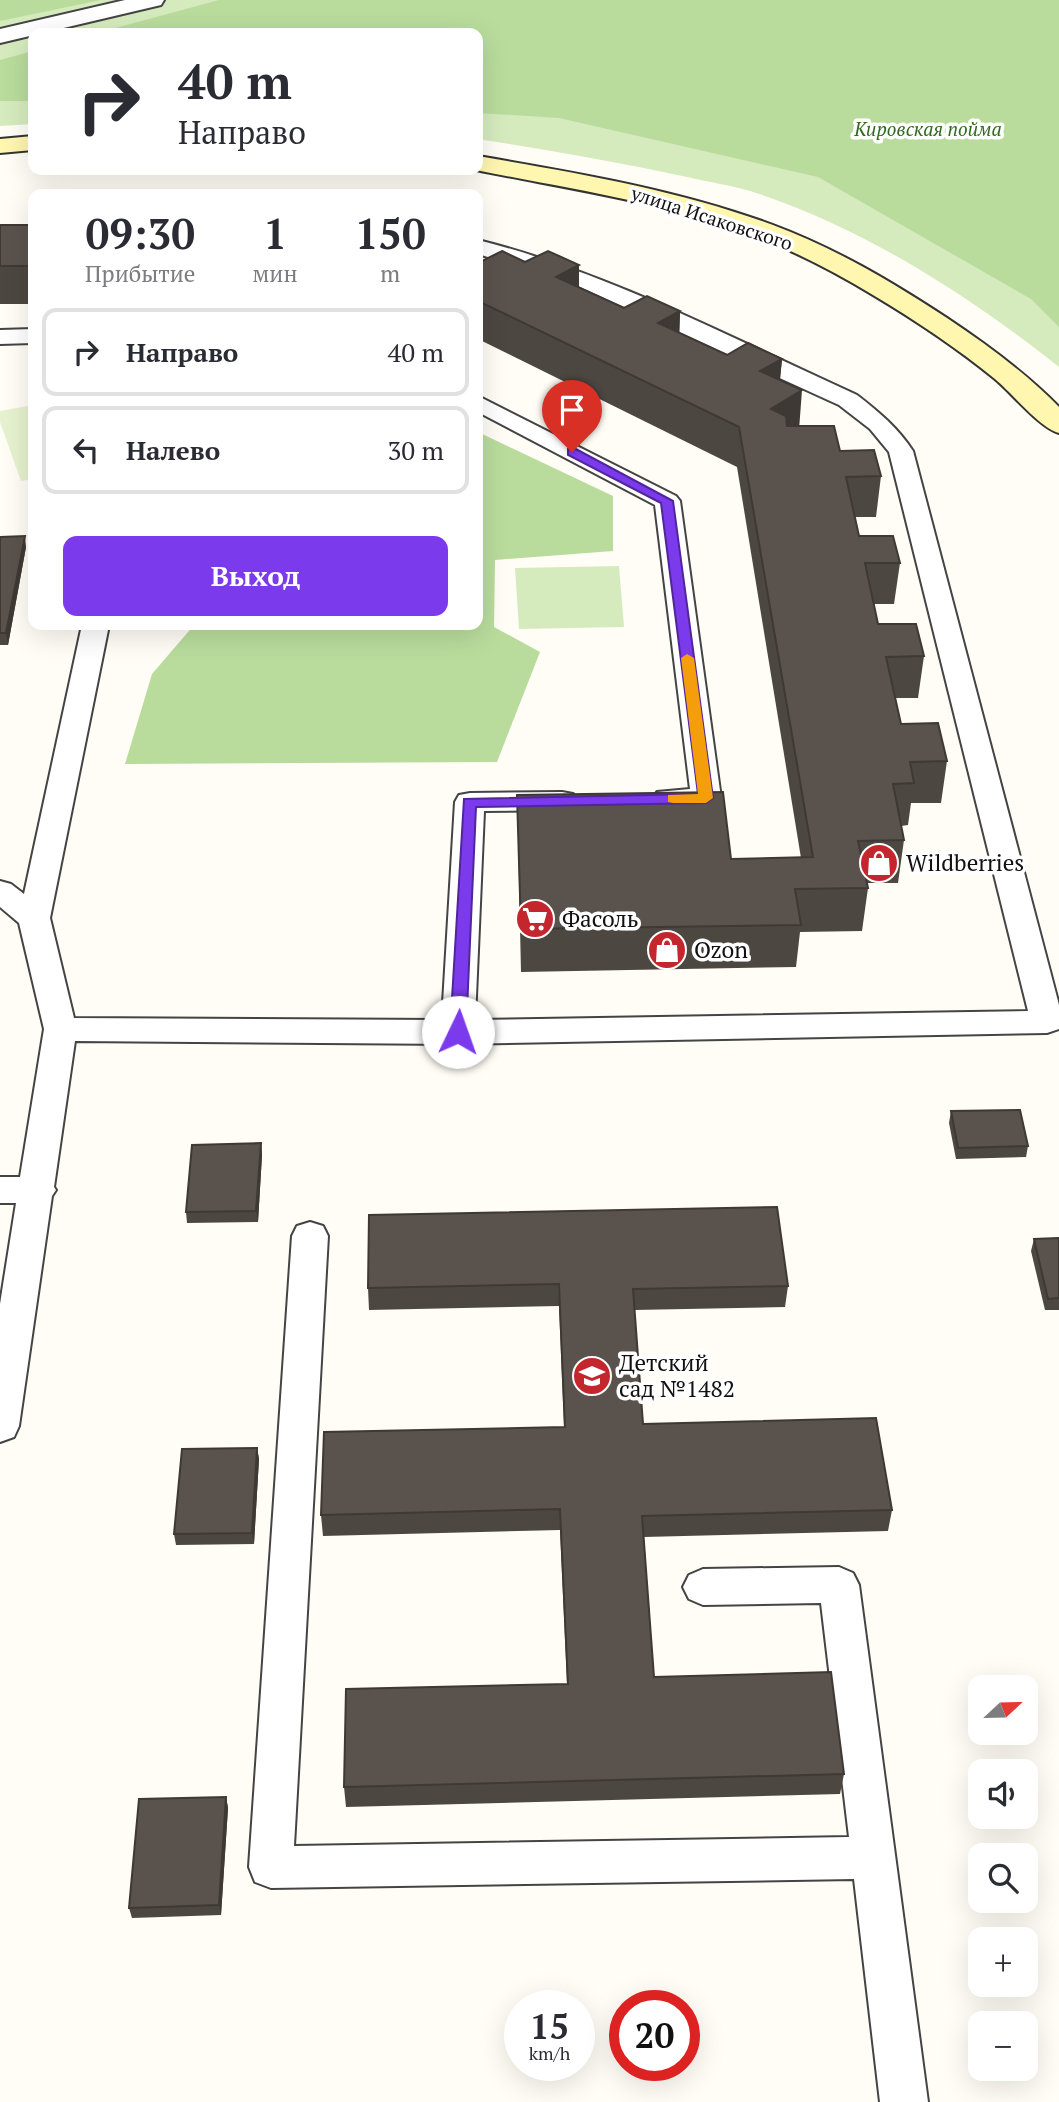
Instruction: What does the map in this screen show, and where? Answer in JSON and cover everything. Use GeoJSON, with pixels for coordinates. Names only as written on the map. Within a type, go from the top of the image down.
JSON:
{"type":"FeatureCollection","features":[{"type":"Feature","properties":{"kind":"street"},"geometry":{"type":"LineString","coordinates":[[34,28],[153,0]]}},
{"type":"Feature","properties":{"kind":"street"},"geometry":{"type":"LineString","coordinates":[[0,36],[28,29]]}},
{"type":"Feature","properties":{"kind":"street"},"geometry":{"type":"LineString","coordinates":[[0,146],[28,143]]}},
{"type":"Feature","properties":{"kind":"street","name":"улица Исаковского"},"geometry":{"type":"LineString","coordinates":[[483,164],[610,187],[684,205],[776,235],[840,265],[917,310],[979,352],[1045,407],[1059,424]]}},
{"type":"Feature","properties":{"kind":"lane"},"geometry":{"type":"LineString","coordinates":[[60,1029],[458,1032],[1053,1022],[901,451],[879,424],[848,400],[577,276],[483,248]]}},
{"type":"Feature","properties":{"kind":"lane"},"geometry":{"type":"LineString","coordinates":[[0,337],[28,336]]}},
{"type":"Feature","properties":{"kind":"lane"},"geometry":{"type":"LineString","coordinates":[[483,405],[667,501],[706,798],[636,799]]}},
{"type":"Feature","properties":{"kind":"lane"},"geometry":{"type":"LineString","coordinates":[[0,1426],[38,1189],[60,1029],[34,918],[94,630]]}},
{"type":"Feature","properties":{"kind":"lane"},"geometry":{"type":"LineString","coordinates":[[458,1032],[470,802],[595,800]]}},
{"type":"Feature","properties":{"kind":"lane"},"geometry":{"type":"LineString","coordinates":[[0,891],[34,918]]}},
{"type":"Feature","properties":{"kind":"lane"},"geometry":{"type":"LineString","coordinates":[[0,1190],[38,1189]]}},
{"type":"Feature","properties":{"kind":"lane"},"geometry":{"type":"LineString","coordinates":[[310,1236],[271,1867],[873,1858]]}},
{"type":"Feature","properties":{"kind":"lane"},"geometry":{"type":"LineString","coordinates":[[703,1587],[839,1585],[904,2102]]}},
{"type":"Feature","properties":{"kind":"green space","name":"Кировская пойма"},"geometry":{"type":"Polygon","coordinates":[[[0,0],[1059,0],[1059,367],[988,314],[912,265],[791,205],[727,185],[609,161],[483,140],[483,28],[28,28],[28,124],[0,126],[0,0]]]}},
{"type":"Feature","properties":{"kind":"green space"},"geometry":{"type":"Polygon","coordinates":[[[0,0],[101,0],[0,21],[0,0]]]}},
{"type":"Feature","properties":{"kind":"green space","name":"Кировская пойма"},"geometry":{"type":"Polygon","coordinates":[[[219,0],[1059,0],[1059,327],[1031,299],[818,177],[559,118],[483,113],[483,28],[115,28],[219,0]]]}},
{"type":"Feature","properties":{"kind":"green space"},"geometry":{"type":"Polygon","coordinates":[[[28,52],[28,101],[0,101],[0,60],[28,52]]]}},
{"type":"Feature","properties":{"kind":"green space"},"geometry":{"type":"Polygon","coordinates":[[[28,406],[28,480],[21,481],[0,422],[0,411],[28,406]]]}},
{"type":"Feature","properties":{"kind":"green space"},"geometry":{"type":"Polygon","coordinates":[[[483,434],[613,496],[613,551],[495,560],[494,627],[540,652],[497,762],[125,764],[152,674],[190,630],[483,630],[483,434]]]}},
{"type":"Feature","properties":{"kind":"green space"},"geometry":{"type":"Polygon","coordinates":[[[619,566],[624,627],[519,629],[515,568],[619,566]]]}},
{"type":"Feature","properties":{"kind":"building"},"geometry":{"type":"Polygon","coordinates":[[[0,225],[28,225],[28,266],[0,266],[0,225]]]}},
{"type":"Feature","properties":{"kind":"building"},"geometry":{"type":"Polygon","coordinates":[[[502,251],[525,262],[548,251],[579,265],[556,277],[624,308],[647,296],[680,311],[658,323],[727,355],[748,343],[782,359],[760,371],[802,390],[771,409],[786,416],[787,426],[834,426],[840,451],[874,450],[881,476],[846,477],[859,536],[893,536],[900,563],[865,563],[878,624],[916,624],[924,656],[886,657],[901,724],[938,723],[947,761],[910,762],[914,783],[893,784],[904,840],[858,841],[868,888],[795,889],[801,925],[521,929],[517,795],[723,792],[731,859],[813,857],[739,427],[483,303],[483,260],[502,251]]]}},
{"type":"Feature","properties":{"kind":"building"},"geometry":{"type":"Polygon","coordinates":[[[25,536],[6,633],[0,633],[0,537],[25,536]]]}},
{"type":"Feature","properties":{"kind":"building"},"geometry":{"type":"Polygon","coordinates":[[[1020,1110],[1028,1146],[958,1148],[951,1111],[1020,1110]]]}},
{"type":"Feature","properties":{"kind":"building"},"geometry":{"type":"Polygon","coordinates":[[[261,1143],[256,1211],[186,1212],[192,1145],[261,1143]]]}},
{"type":"Feature","properties":{"kind":"building"},"geometry":{"type":"Polygon","coordinates":[[[777,1207],[788,1286],[633,1289],[643,1424],[876,1418],[892,1510],[642,1516],[654,1677],[831,1672],[844,1774],[344,1787],[346,1689],[568,1684],[560,1509],[321,1515],[324,1432],[565,1427],[559,1284],[368,1288],[369,1215],[777,1207]]]}},
{"type":"Feature","properties":{"kind":"building"},"geometry":{"type":"Polygon","coordinates":[[[1059,1238],[1059,1298],[1048,1299],[1034,1239],[1059,1238]]]}},
{"type":"Feature","properties":{"kind":"building"},"geometry":{"type":"Polygon","coordinates":[[[257,1448],[252,1533],[174,1534],[182,1449],[257,1448]]]}},
{"type":"Feature","properties":{"kind":"building"},"geometry":{"type":"Polygon","coordinates":[[[226,1797],[219,1905],[129,1908],[139,1799],[226,1797]]]}},
{"type":"Feature","properties":{"kind":"slow traffic"},"geometry":{"type":"LineString","coordinates":[[673,799],[706,798],[687,658]]}},
{"type":"Feature","properties":{"kind":"place","name":"Wildberries"},"geometry":{"type":"Point","coordinates":[879,863]}},
{"type":"Feature","properties":{"kind":"place","name":"Фасоль"},"geometry":{"type":"Point","coordinates":[535,919]}},
{"type":"Feature","properties":{"kind":"place","name":"Ozon"},"geometry":{"type":"Point","coordinates":[667,950]}},
{"type":"Feature","properties":{"kind":"place","name":"Детский сад №1482"},"geometry":{"type":"Point","coordinates":[592,1376]}},
{"type":"Feature","properties":{"kind":"route"},"geometry":{"type":"LineString","coordinates":[[458,1032],[470,802],[706,798],[667,501],[572,452]]}}]}
